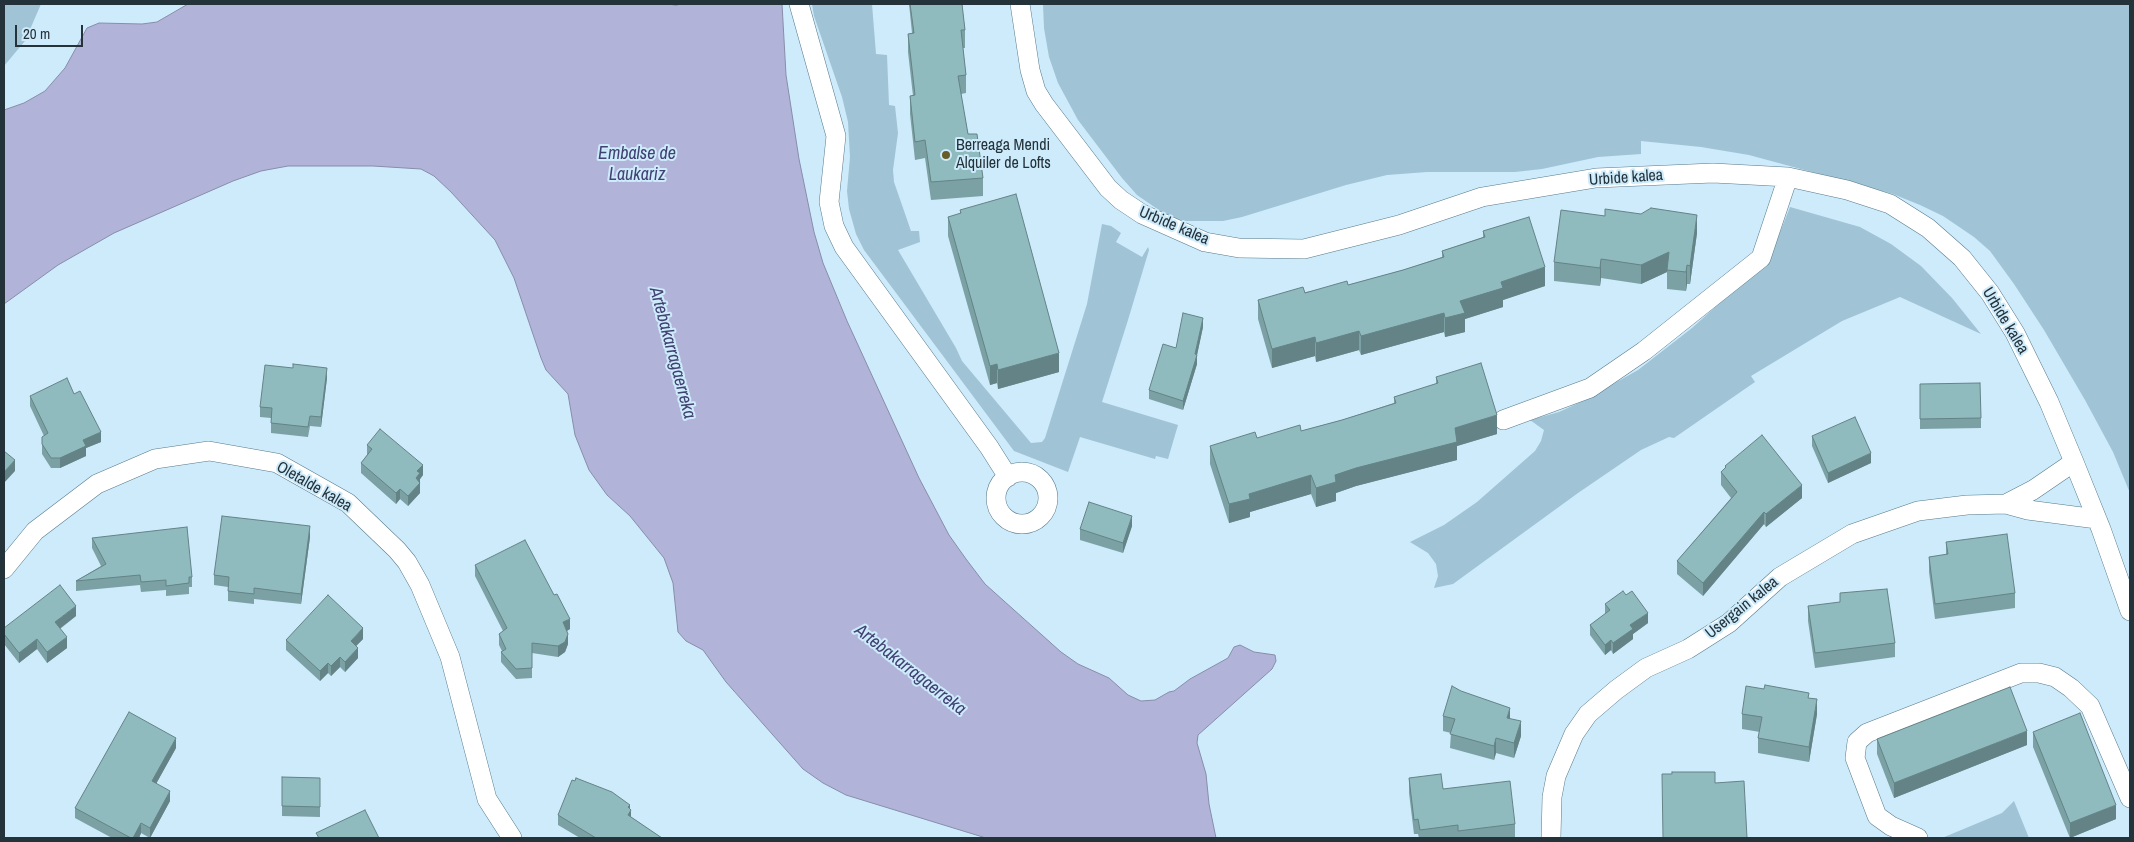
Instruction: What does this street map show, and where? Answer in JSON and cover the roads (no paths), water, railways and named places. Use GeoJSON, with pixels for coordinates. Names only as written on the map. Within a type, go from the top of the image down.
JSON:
{"type":"FeatureCollection","features":[{"type":"Feature","properties":{"kind":"street"},"geometry":{"type":"LineString","coordinates":[[799,4],[836,136],[829,202],[834,226],[844,247],[989,446],[1008,477]]}},
{"type":"Feature","properties":{"kind":"street","name":"Urbide kalea"},"geometry":{"type":"LineString","coordinates":[[1020,4],[1030,70],[1036,90],[1044,104],[1108,188],[1121,200],[1142,214],[1205,242],[1239,248],[1304,249],[1399,225],[1482,197],[1596,178],[1713,173],[1788,177],[1834,186],[1890,204],[1928,228],[1962,258],[1990,294],[2014,333],[2041,384],[2074,462],[2097,518],[2130,611]]}},
{"type":"Feature","properties":{"kind":"street"},"geometry":{"type":"LineString","coordinates":[[1503,420],[1590,388],[1644,351],[1761,258],[1788,177]]}},
{"type":"Feature","properties":{"kind":"street","name":"Oletalde kalea"},"geometry":{"type":"LineString","coordinates":[[4,569],[35,531],[96,484],[155,458],[209,451],[277,463],[348,503],[398,550],[407,562],[420,585],[450,657],[487,799],[512,838]]}},
{"type":"Feature","properties":{"kind":"street","name":"Usergain kalea"},"geometry":{"type":"LineString","coordinates":[[2006,504],[2033,490],[2074,462]]}},
{"type":"Feature","properties":{"kind":"street","name":"Usergain kalea"},"geometry":{"type":"LineString","coordinates":[[1551,838],[1552,797],[1556,776],[1574,734],[1588,714],[1646,668],[1688,649],[1729,623],[1780,577],[1852,534],[1918,511],[1967,505],[2006,504],[2028,510],[2097,518]]}},
{"type":"Feature","properties":{"kind":"street"},"geometry":{"type":"LineString","coordinates":[[1918,838],[1891,826],[1877,816],[1855,758],[1856,742],[1867,733],[2021,673],[2039,673],[2054,677],[2071,688],[2090,706],[2130,798]]}},
{"type":"Feature","properties":{"kind":"water","name":"Embalse de Laukariz"},"geometry":{"type":"Polygon","coordinates":[[[188,4],[782,4],[786,75],[799,159],[814,232],[823,263],[847,321],[919,478],[949,535],[966,559],[985,584],[1061,652],[1078,664],[1109,678],[1128,695],[1141,701],[1155,700],[1174,691],[1190,679],[1228,658],[1234,647],[1240,645],[1254,652],[1275,655],[1276,661],[1272,669],[1198,735],[1197,743],[1206,774],[1209,804],[1216,838],[986,838],[846,795],[823,783],[803,769],[726,682],[703,650],[686,641],[678,632],[673,583],[664,558],[630,516],[607,495],[589,470],[575,435],[568,394],[546,370],[514,278],[495,240],[451,192],[434,176],[421,169],[373,166],[288,166],[261,171],[233,181],[114,233],[58,265],[4,304],[4,110],[24,103],[45,91],[65,68],[87,28],[99,23],[142,24],[157,22],[188,4]]]}},
{"type":"Feature","properties":{"kind":"place","name":"Berreaga Mendi Alquiler de Lofts"},"geometry":{"type":"Point","coordinates":[946,155]}},
{"type":"Feature","properties":{"kind":"water label","name":"Artebakarragaerreka"},"geometry":{"type":"Point","coordinates":[672,353]}},
{"type":"Feature","properties":{"kind":"water label","name":"Artebakarragaerreka"},"geometry":{"type":"Point","coordinates":[910,670]}}]}
